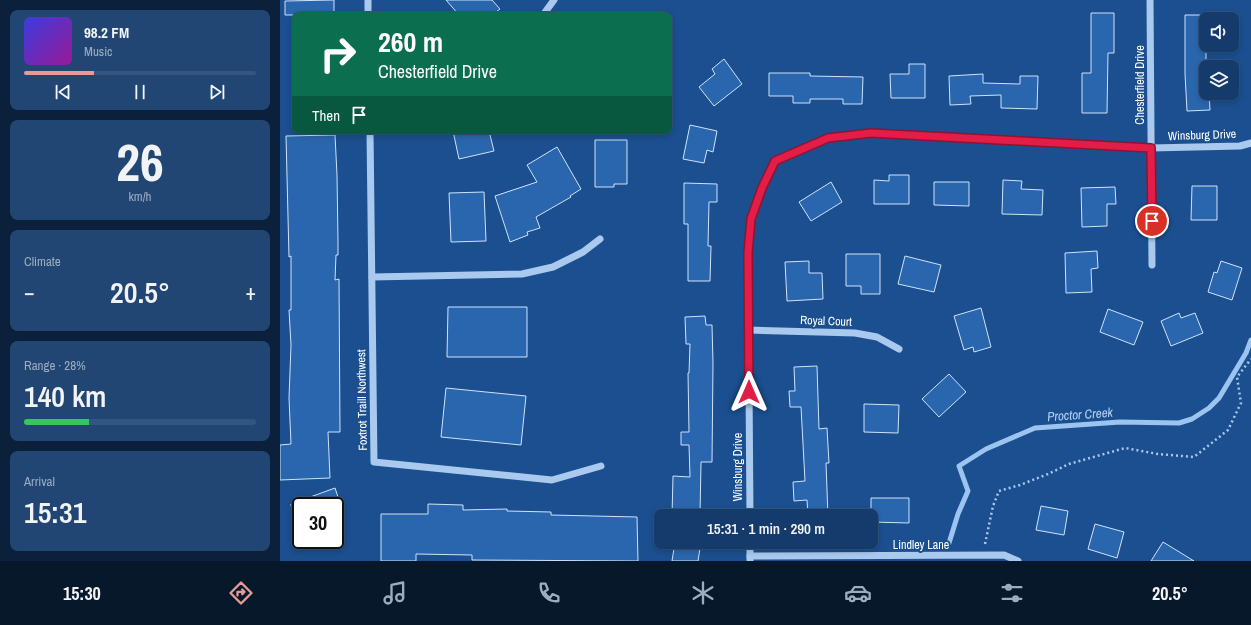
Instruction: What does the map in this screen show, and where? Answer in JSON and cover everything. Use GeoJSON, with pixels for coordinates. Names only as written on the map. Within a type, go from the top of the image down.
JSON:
{"type":"FeatureCollection","features":[{"type":"Feature","properties":{"kind":"street"},"geometry":{"type":"LineString","coordinates":[[368,0],[368,12]]}},
{"type":"Feature","properties":{"kind":"street"},"geometry":{"type":"LineString","coordinates":[[545,12],[554,0]]}},
{"type":"Feature","properties":{"kind":"street","name":"Chesterfield Drive"},"geometry":{"type":"LineString","coordinates":[[1150,0],[1152,265]]}},
{"type":"Feature","properties":{"kind":"street","name":"Winsburg Drive"},"geometry":{"type":"LineString","coordinates":[[750,509],[748,253],[751,219],[762,188],[775,161],[828,138],[871,133],[1151,148],[1240,146],[1251,143]]}},
{"type":"Feature","properties":{"kind":"street","name":"Foxtrot Traill Northwest"},"geometry":{"type":"LineString","coordinates":[[370,134],[374,462],[552,480],[601,466]]}},
{"type":"Feature","properties":{"kind":"street"},"geometry":{"type":"LineString","coordinates":[[372,277],[522,274],[552,267],[583,252],[600,239]]}},
{"type":"Feature","properties":{"kind":"street","name":"Royal Court"},"geometry":{"type":"LineString","coordinates":[[748,330],[854,332],[877,337],[899,349]]}},
{"type":"Feature","properties":{"kind":"street","name":"Lindley Lane"},"geometry":{"type":"LineString","coordinates":[[750,558],[1004,556],[1018,561]]}},
{"type":"Feature","properties":{"kind":"path"},"geometry":{"type":"LineString","coordinates":[[981,556],[987,537],[993,506],[1000,491],[1020,485],[1069,464],[1125,448],[1158,454],[1194,457],[1228,430],[1241,403],[1237,377],[1251,359]]}},
{"type":"Feature","properties":{"kind":"building"},"geometry":{"type":"Polygon","coordinates":[[[334,0],[334,12],[292,12],[292,15],[285,15],[285,1],[334,0]]]}},
{"type":"Feature","properties":{"kind":"building"},"geometry":{"type":"Polygon","coordinates":[[[446,0],[492,0],[500,9],[496,12],[456,12],[446,0]]]}},
{"type":"Feature","properties":{"kind":"building"},"geometry":{"type":"Polygon","coordinates":[[[1091,13],[1114,13],[1114,53],[1108,53],[1107,113],[1082,113],[1082,73],[1091,73],[1091,13]]]}},
{"type":"Feature","properties":{"kind":"building"},"geometry":{"type":"Polygon","coordinates":[[[1185,15],[1199,15],[1199,52],[1206,52],[1206,60],[1199,60],[1199,100],[1209,100],[1210,110],[1187,111],[1185,74],[1185,15]]]}},
{"type":"Feature","properties":{"kind":"building"},"geometry":{"type":"Polygon","coordinates":[[[724,59],[742,84],[714,106],[699,87],[715,74],[712,69],[724,59]]]}},
{"type":"Feature","properties":{"kind":"building"},"geometry":{"type":"Polygon","coordinates":[[[909,64],[925,64],[925,98],[891,98],[890,74],[909,74],[909,64]]]}},
{"type":"Feature","properties":{"kind":"building"},"geometry":{"type":"Polygon","coordinates":[[[769,73],[810,73],[810,76],[863,77],[862,104],[843,104],[843,99],[810,99],[810,103],[793,103],[793,96],[769,96],[769,73]]]}},
{"type":"Feature","properties":{"kind":"building"},"geometry":{"type":"Polygon","coordinates":[[[983,74],[983,83],[1020,84],[1020,76],[1038,76],[1037,109],[1001,108],[1001,95],[970,96],[971,104],[950,105],[949,76],[983,74]]]}},
{"type":"Feature","properties":{"kind":"building"},"geometry":{"type":"Polygon","coordinates":[[[690,125],[717,131],[713,152],[707,150],[704,163],[683,159],[690,125]]]}},
{"type":"Feature","properties":{"kind":"building"},"geometry":{"type":"Polygon","coordinates":[[[454,134],[490,134],[494,151],[459,159],[454,134]]]}},
{"type":"Feature","properties":{"kind":"building"},"geometry":{"type":"Polygon","coordinates":[[[335,135],[338,255],[336,255],[335,280],[339,279],[340,432],[328,432],[330,478],[280,480],[280,445],[291,444],[289,398],[291,345],[289,310],[291,310],[291,256],[289,257],[286,136],[335,135]]]}},
{"type":"Feature","properties":{"kind":"building"},"geometry":{"type":"Polygon","coordinates":[[[595,140],[627,140],[627,184],[614,184],[614,187],[595,187],[595,140]]]}},
{"type":"Feature","properties":{"kind":"building"},"geometry":{"type":"Polygon","coordinates":[[[557,147],[581,189],[570,196],[571,197],[536,217],[540,228],[527,232],[528,235],[510,242],[495,196],[537,182],[527,165],[557,147]]]}},
{"type":"Feature","properties":{"kind":"building"},"geometry":{"type":"Polygon","coordinates":[[[889,175],[909,175],[909,204],[874,204],[874,180],[889,181],[889,175]]]}},
{"type":"Feature","properties":{"kind":"building"},"geometry":{"type":"Polygon","coordinates":[[[1003,180],[1022,181],[1021,189],[1043,190],[1042,215],[1002,214],[1003,180]]]}},
{"type":"Feature","properties":{"kind":"building"},"geometry":{"type":"Polygon","coordinates":[[[831,182],[842,202],[811,221],[799,202],[831,182]]]}},
{"type":"Feature","properties":{"kind":"building"},"geometry":{"type":"Polygon","coordinates":[[[934,182],[969,182],[969,206],[934,205],[934,182]]]}},
{"type":"Feature","properties":{"kind":"building"},"geometry":{"type":"Polygon","coordinates":[[[684,183],[717,184],[717,202],[709,202],[708,246],[711,246],[710,281],[688,281],[688,224],[684,224],[684,183]]]}},
{"type":"Feature","properties":{"kind":"building"},"geometry":{"type":"Polygon","coordinates":[[[1192,186],[1217,186],[1217,220],[1191,220],[1192,186]]]}},
{"type":"Feature","properties":{"kind":"building"},"geometry":{"type":"Polygon","coordinates":[[[1115,187],[1116,204],[1107,204],[1107,226],[1082,227],[1081,188],[1115,187]]]}},
{"type":"Feature","properties":{"kind":"building"},"geometry":{"type":"Polygon","coordinates":[[[484,192],[486,241],[451,242],[449,193],[484,192]]]}},
{"type":"Feature","properties":{"kind":"building"},"geometry":{"type":"Polygon","coordinates":[[[1097,251],[1098,268],[1091,269],[1092,292],[1066,293],[1065,253],[1097,251]]]}},
{"type":"Feature","properties":{"kind":"building"},"geometry":{"type":"Polygon","coordinates":[[[846,254],[880,254],[880,294],[861,294],[861,286],[846,286],[846,254]]]}},
{"type":"Feature","properties":{"kind":"building"},"geometry":{"type":"Polygon","coordinates":[[[905,256],[941,265],[934,292],[898,284],[905,256]]]}},
{"type":"Feature","properties":{"kind":"building"},"geometry":{"type":"Polygon","coordinates":[[[809,261],[809,273],[822,273],[823,299],[787,301],[785,262],[809,261]]]}},
{"type":"Feature","properties":{"kind":"building"},"geometry":{"type":"Polygon","coordinates":[[[1221,261],[1242,268],[1232,300],[1208,292],[1214,272],[1217,273],[1221,261]]]}},
{"type":"Feature","properties":{"kind":"building"},"geometry":{"type":"Polygon","coordinates":[[[448,307],[527,307],[527,357],[447,357],[448,307]]]}},
{"type":"Feature","properties":{"kind":"building"},"geometry":{"type":"Polygon","coordinates":[[[981,308],[991,347],[974,352],[973,347],[964,350],[954,316],[981,308]]]}},
{"type":"Feature","properties":{"kind":"building"},"geometry":{"type":"Polygon","coordinates":[[[1108,309],[1143,322],[1134,345],[1100,332],[1108,309]]]}},
{"type":"Feature","properties":{"kind":"building"},"geometry":{"type":"Polygon","coordinates":[[[1179,313],[1181,318],[1195,313],[1203,333],[1171,346],[1161,321],[1179,313]]]}},
{"type":"Feature","properties":{"kind":"building"},"geometry":{"type":"Polygon","coordinates":[[[705,316],[706,325],[712,325],[712,462],[701,462],[700,509],[672,509],[673,476],[690,477],[689,445],[681,445],[681,432],[689,432],[688,373],[690,344],[686,344],[685,317],[705,316]]]}},
{"type":"Feature","properties":{"kind":"building"},"geometry":{"type":"Polygon","coordinates":[[[817,366],[819,429],[827,428],[829,463],[826,463],[828,509],[808,509],[807,500],[794,501],[793,482],[805,481],[801,407],[790,407],[789,391],[795,391],[794,367],[817,366]]]}},
{"type":"Feature","properties":{"kind":"building"},"geometry":{"type":"Polygon","coordinates":[[[949,374],[966,392],[939,417],[922,399],[949,374]]]}},
{"type":"Feature","properties":{"kind":"building"},"geometry":{"type":"Polygon","coordinates":[[[446,388],[526,396],[521,445],[441,437],[446,388]]]}},
{"type":"Feature","properties":{"kind":"building"},"geometry":{"type":"Polygon","coordinates":[[[864,404],[899,405],[898,433],[864,432],[864,404]]]}},
{"type":"Feature","properties":{"kind":"building"},"geometry":{"type":"Polygon","coordinates":[[[335,488],[338,497],[310,497],[335,488]]]}},
{"type":"Feature","properties":{"kind":"building"},"geometry":{"type":"Polygon","coordinates":[[[871,498],[909,498],[909,523],[878,522],[878,509],[871,509],[871,498]]]}},
{"type":"Feature","properties":{"kind":"building"},"geometry":{"type":"Polygon","coordinates":[[[428,504],[463,505],[463,510],[507,509],[507,511],[551,512],[551,515],[637,517],[638,561],[472,560],[472,555],[416,554],[416,561],[381,561],[381,514],[428,514],[428,504]]]}},
{"type":"Feature","properties":{"kind":"building"},"geometry":{"type":"Polygon","coordinates":[[[1041,506],[1068,511],[1064,535],[1036,530],[1041,506]]]}},
{"type":"Feature","properties":{"kind":"building"},"geometry":{"type":"Polygon","coordinates":[[[1095,524],[1124,532],[1117,558],[1088,549],[1095,524]]]}},
{"type":"Feature","properties":{"kind":"building"},"geometry":{"type":"Polygon","coordinates":[[[1163,542],[1194,561],[1151,561],[1163,542]]]}},
{"type":"Feature","properties":{"kind":"building"},"geometry":{"type":"Polygon","coordinates":[[[674,549],[700,549],[698,561],[672,561],[674,549]]]}},
{"type":"Feature","properties":{"kind":"waterway","name":"Proctor Creek"},"geometry":{"type":"LineString","coordinates":[[949,543],[958,514],[968,491],[959,466],[986,449],[1035,428],[1120,422],[1179,423],[1192,419],[1209,408],[1219,398],[1246,353],[1251,340]]}},
{"type":"Feature","properties":{"kind":"route"},"geometry":{"type":"LineString","coordinates":[[749,392],[748,253],[751,219],[762,188],[775,161],[828,138],[871,133],[1151,148],[1152,221]]}}]}
